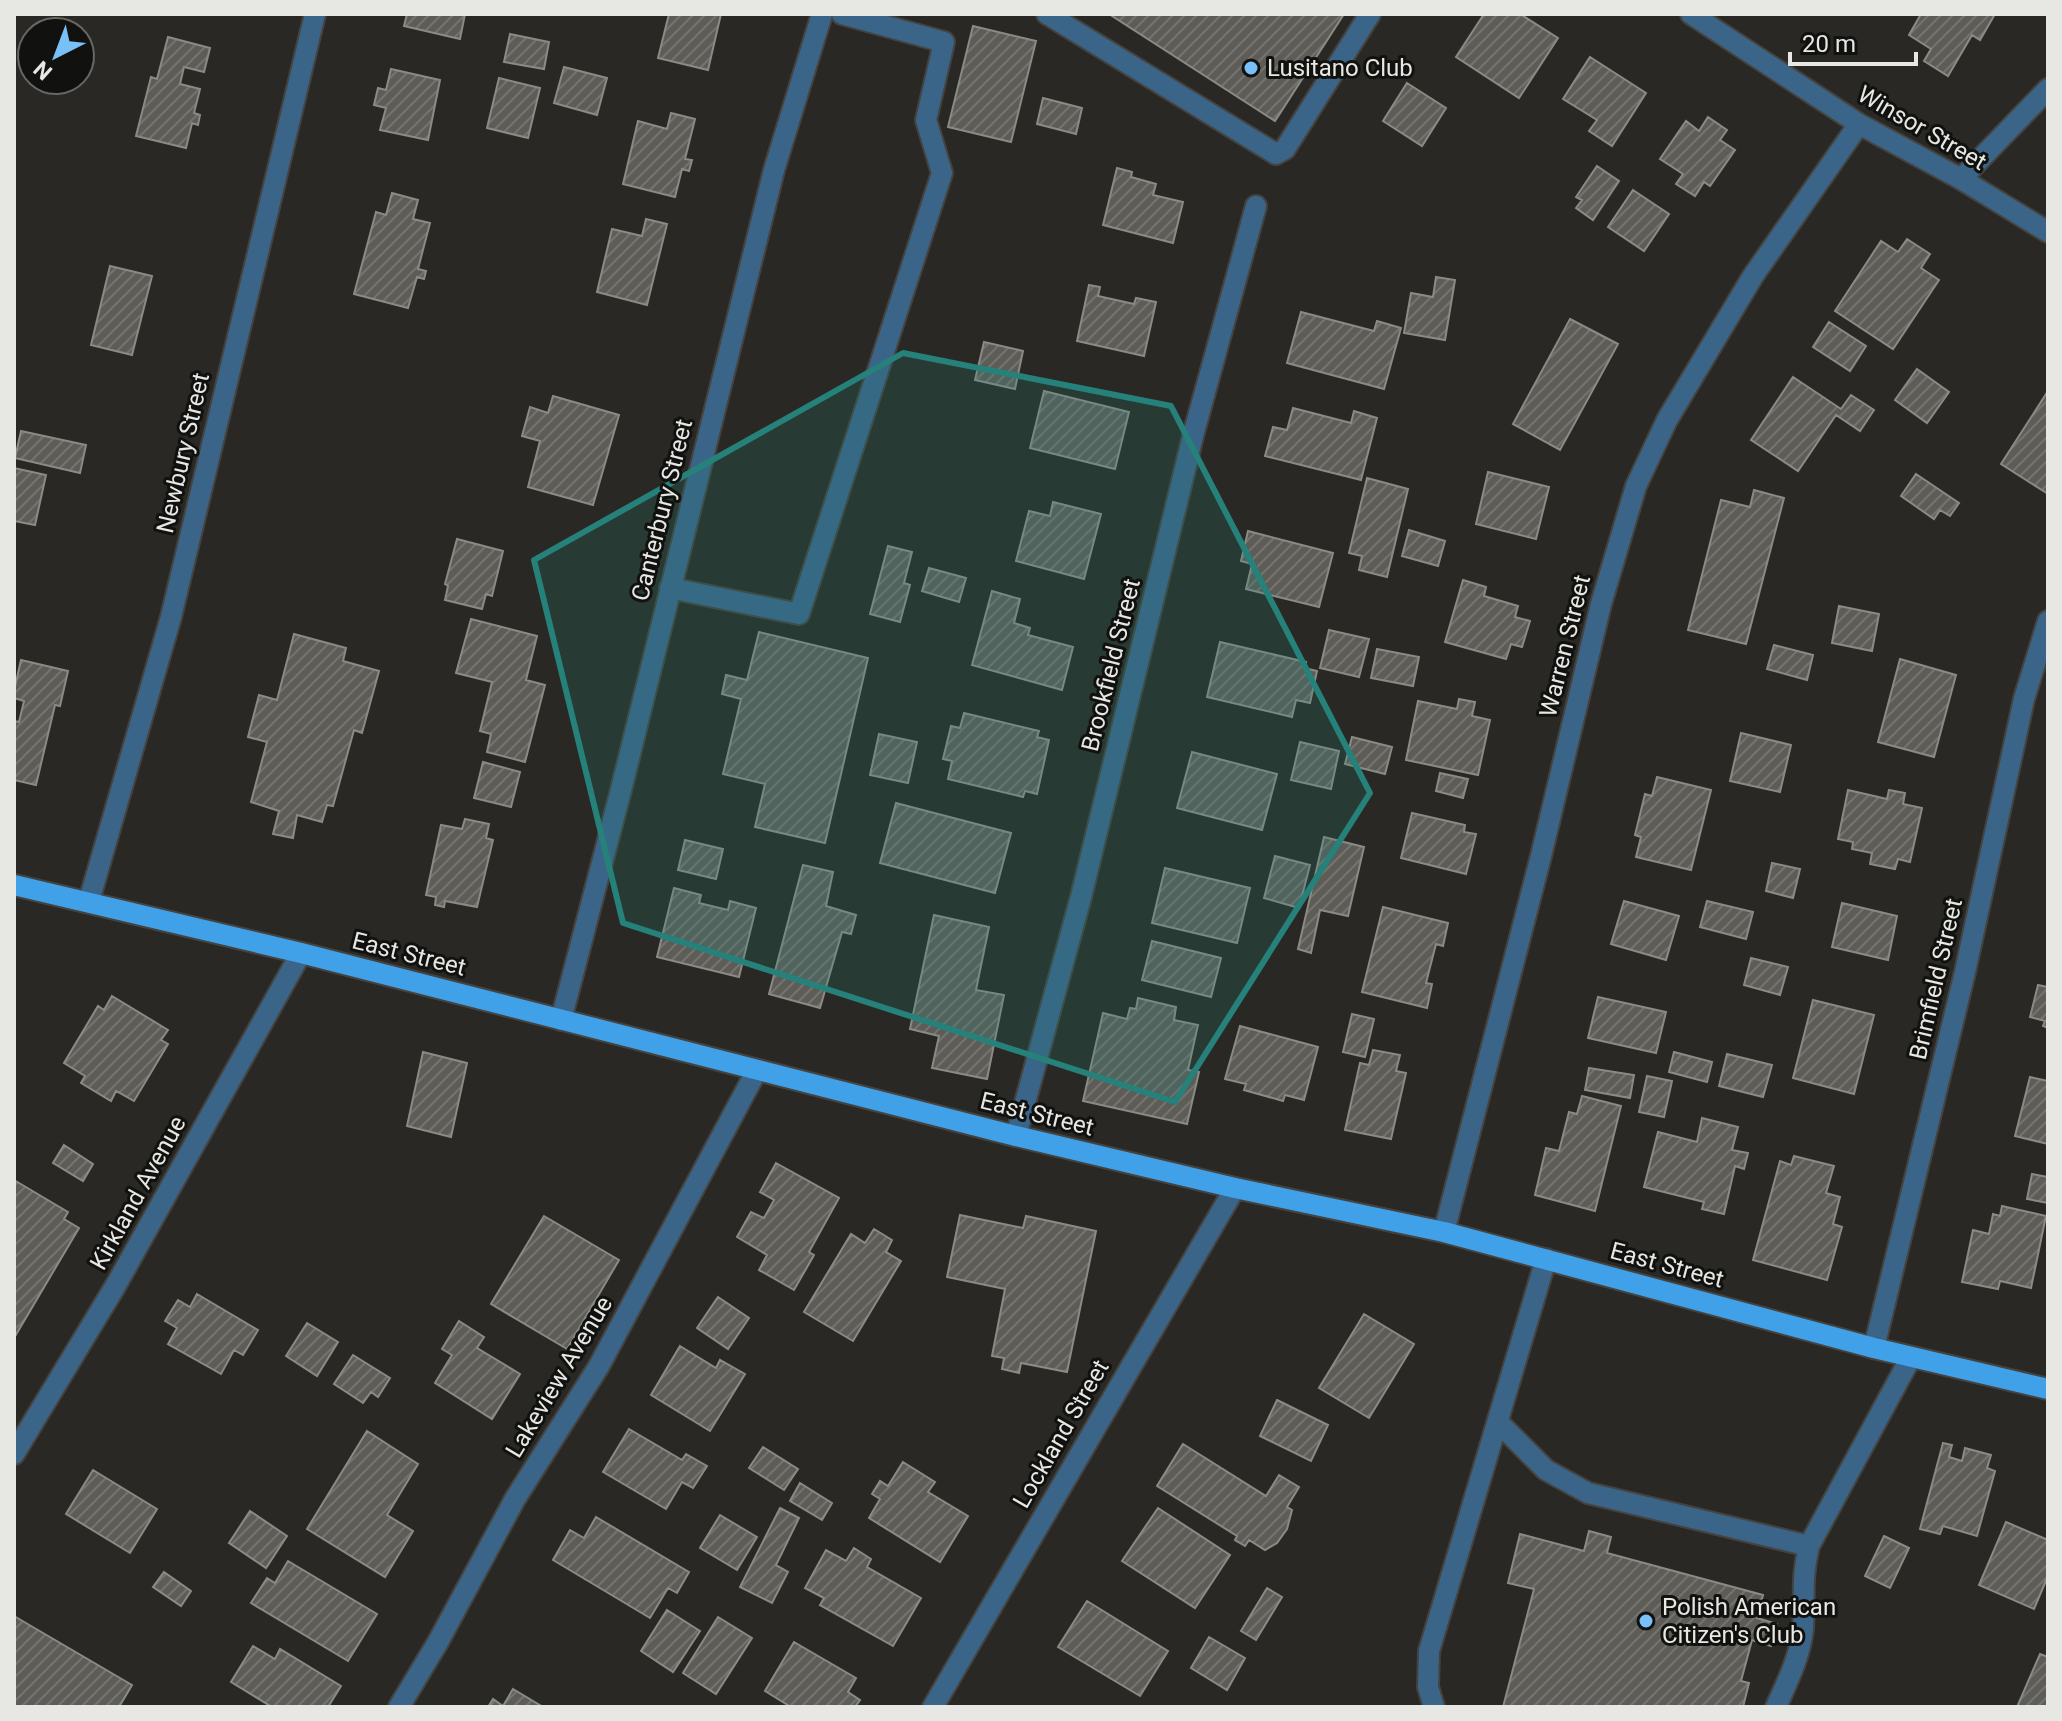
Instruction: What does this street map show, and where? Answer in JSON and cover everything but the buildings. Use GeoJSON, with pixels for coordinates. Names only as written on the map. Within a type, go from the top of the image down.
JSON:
{"type":"FeatureCollection","features":[{"type":"Feature","properties":{"kind":"main road","name":"East Street"},"geometry":{"type":"LineString","coordinates":[[14,885],[301,953],[1016,1136],[1235,1188],[1444,1232],[1874,1348],[2048,1389]]}},
{"type":"Feature","properties":{"kind":"street","name":"Newbury Street"},"geometry":{"type":"LineString","coordinates":[[89,901],[171,617],[315,14]]}},
{"type":"Feature","properties":{"kind":"street","name":"Canterbury Street"},"geometry":{"type":"LineString","coordinates":[[561,1020],[774,170],[822,14]]}},
{"type":"Feature","properties":{"kind":"street"},"geometry":{"type":"LineString","coordinates":[[670,588],[799,614],[942,173],[926,120],[944,42],[842,14]]}},
{"type":"Feature","properties":{"kind":"street"},"geometry":{"type":"LineString","coordinates":[[1047,14],[1276,154],[1285,149],[1300,127],[1370,14]]}},
{"type":"Feature","properties":{"kind":"street","name":"Winsor Street"},"geometry":{"type":"LineString","coordinates":[[1691,14],[1859,124],[1961,179],[2048,232]]}},
{"type":"Feature","properties":{"kind":"street"},"geometry":{"type":"LineString","coordinates":[[1961,179],[2048,89]]}},
{"type":"Feature","properties":{"kind":"street","name":"Warren Street"},"geometry":{"type":"LineString","coordinates":[[1444,1232],[1541,856],[1601,604],[1636,486],[1667,420],[1753,276],[1859,124]]}},
{"type":"Feature","properties":{"kind":"street","name":"Brookfield Street"},"geometry":{"type":"LineString","coordinates":[[1016,1136],[1081,897],[1194,432],[1256,206]]}},
{"type":"Feature","properties":{"kind":"street","name":"Brimfield Street"},"geometry":{"type":"LineString","coordinates":[[1874,1348],[1965,972],[2024,699],[2048,621]]}},
{"type":"Feature","properties":{"kind":"street","name":"Kirkland Avenue"},"geometry":{"type":"LineString","coordinates":[[14,1454],[116,1285],[301,953]]}},
{"type":"Feature","properties":{"kind":"street","name":"Lakeview Avenue"},"geometry":{"type":"LineString","coordinates":[[399,1707],[438,1642],[515,1499],[599,1366],[757,1070]]}},
{"type":"Feature","properties":{"kind":"street","name":"Lockland Street"},"geometry":{"type":"LineString","coordinates":[[933,1707],[1235,1188]]}},
{"type":"Feature","properties":{"kind":"street"},"geometry":{"type":"LineString","coordinates":[[1434,1707],[1428,1687],[1429,1651],[1546,1259]]}},
{"type":"Feature","properties":{"kind":"street"},"geometry":{"type":"LineString","coordinates":[[1776,1707],[1798,1657],[1803,1629],[1803,1572],[1809,1546],[1911,1357]]}},
{"type":"Feature","properties":{"kind":"street"},"geometry":{"type":"LineString","coordinates":[[1498,1422],[1546,1470],[1588,1493],[1809,1546]]}},
{"type":"Feature","properties":{"kind":"highlighted area"},"geometry":{"type":"Polygon","coordinates":[[[903,353],[1171,406],[1370,793],[1175,1102],[623,923],[534,560],[903,353]]]}},
{"type":"Feature","properties":{"kind":"place","name":"Lusitano Club"},"geometry":{"type":"Point","coordinates":[1251,68]}},
{"type":"Feature","properties":{"kind":"place","name":"Polish American Citizen's Club"},"geometry":{"type":"Point","coordinates":[1646,1621]}}]}
